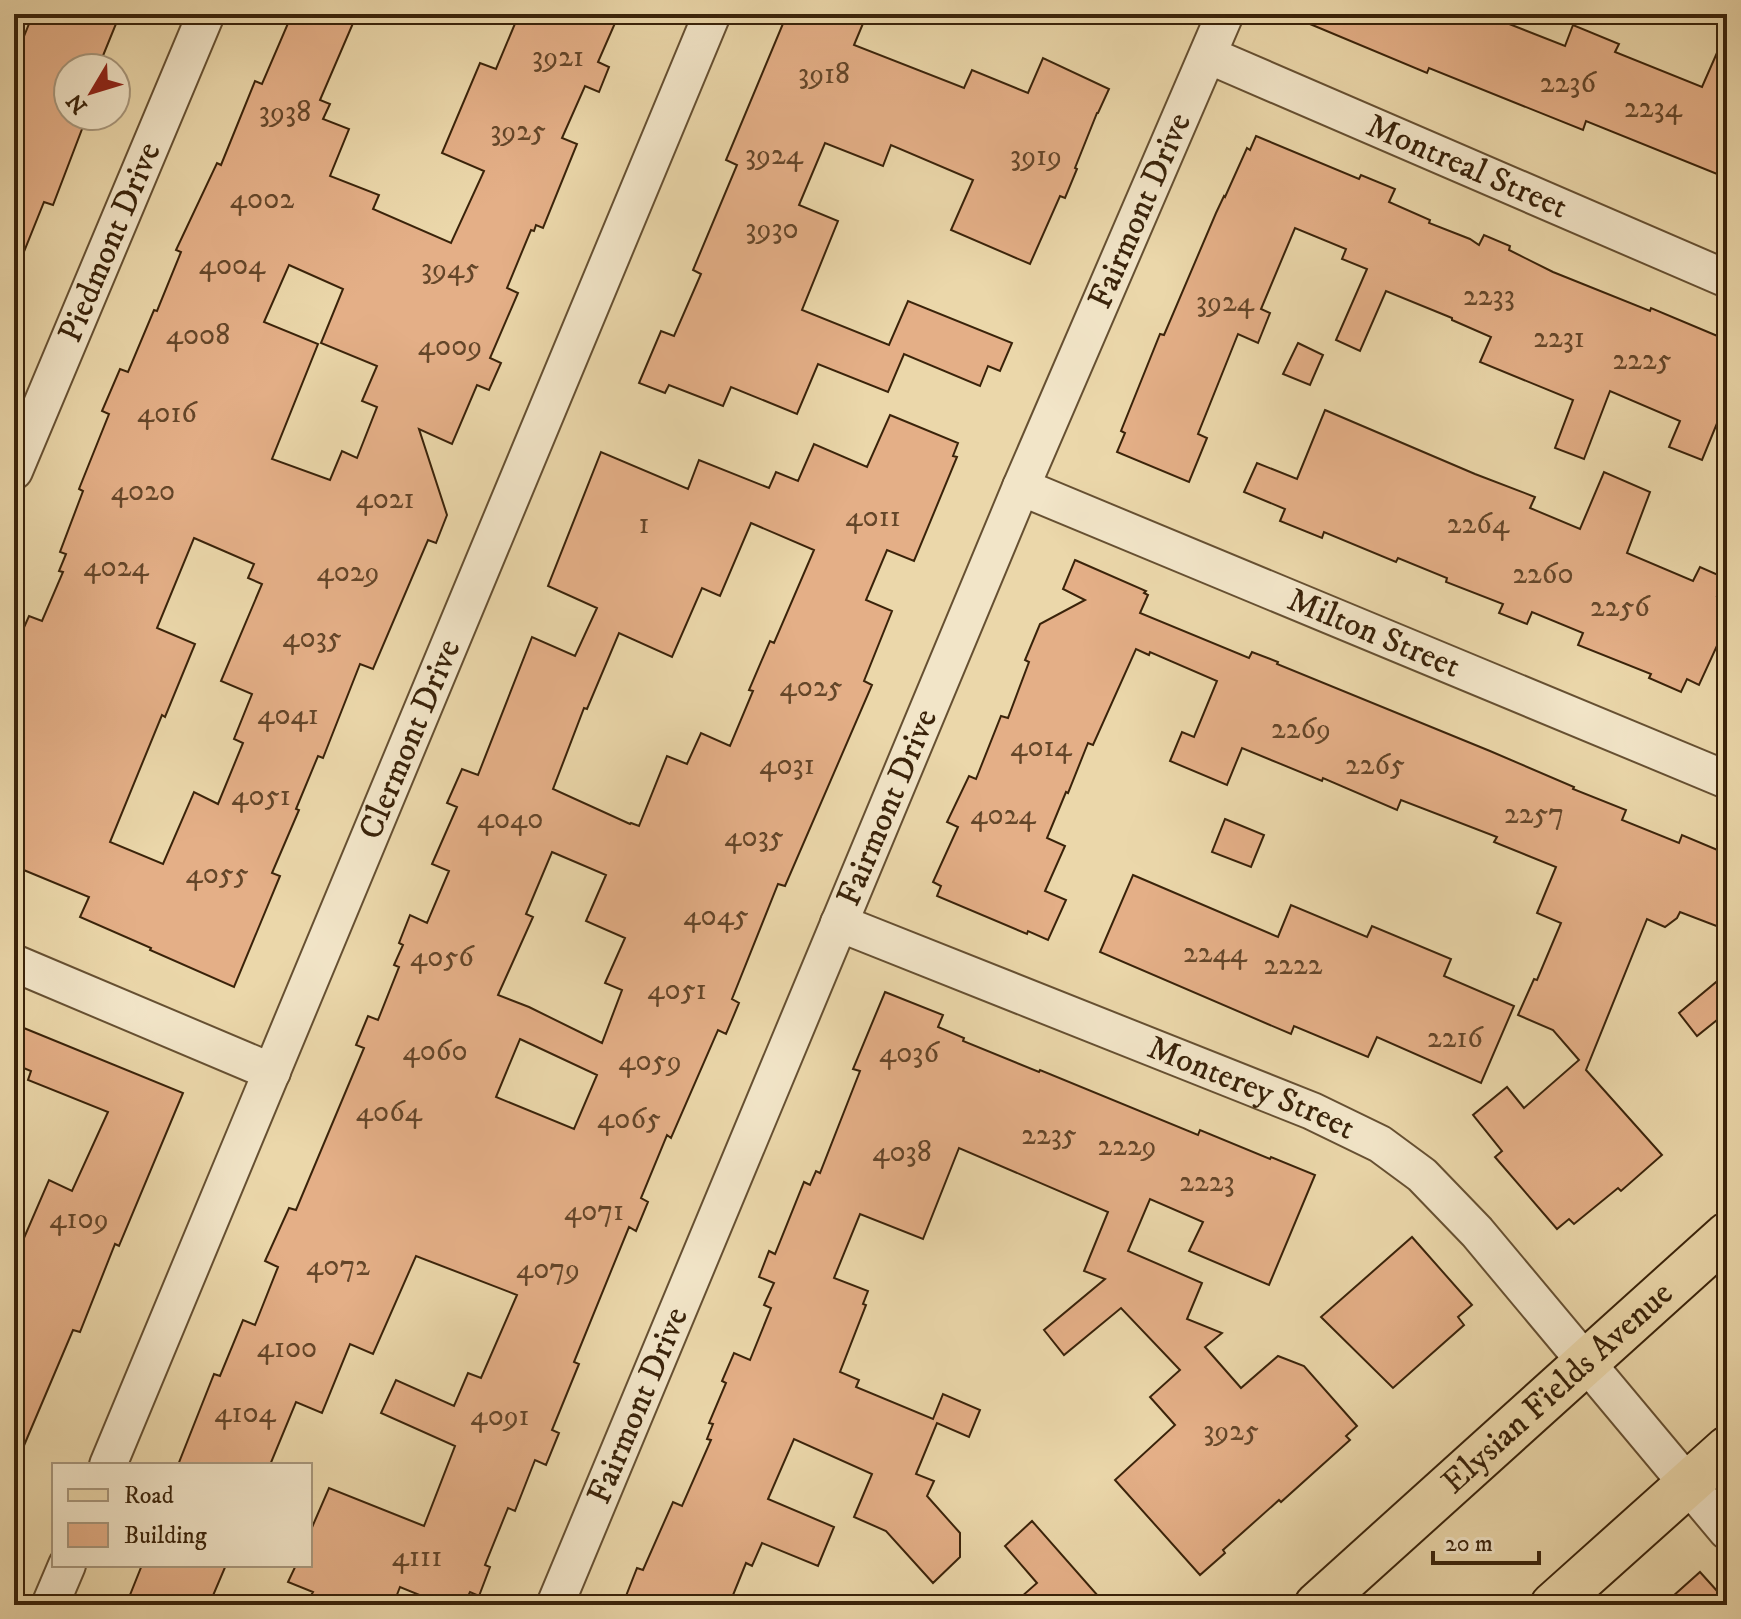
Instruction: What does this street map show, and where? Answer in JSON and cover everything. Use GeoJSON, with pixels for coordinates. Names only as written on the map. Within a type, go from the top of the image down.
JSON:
{"type":"FeatureCollection","features":[{"type":"Feature","properties":{"kind":"main road","name":"Elysian Fields Avenue"},"geometry":{"type":"LineString","coordinates":[[1317,1605],[1727,1235]]}},
{"type":"Feature","properties":{"kind":"main road"},"geometry":{"type":"LineString","coordinates":[[1553,1605],[1727,1449]]}},
{"type":"Feature","properties":{"kind":"street","name":"Piedmont Drive"},"geometry":{"type":"LineString","coordinates":[[14,471],[206,14]]}},
{"type":"Feature","properties":{"kind":"street","name":"Clermont Drive"},"geometry":{"type":"LineString","coordinates":[[109,1463],[712,14]]}},
{"type":"Feature","properties":{"kind":"street","name":"Fairmont Drive"},"geometry":{"type":"LineString","coordinates":[[555,1605],[1021,487],[1225,14]]}},
{"type":"Feature","properties":{"kind":"street","name":"Montreal Street"},"geometry":{"type":"LineString","coordinates":[[1208,55],[1727,279]]}},
{"type":"Feature","properties":{"kind":"street","name":"Milton Street"},"geometry":{"type":"LineString","coordinates":[[1021,487],[1727,780]]}},
{"type":"Feature","properties":{"kind":"street","name":"Monterey Street"},"geometry":{"type":"LineString","coordinates":[[839,923],[1312,1111],[1380,1144],[1422,1175],[1477,1232],[1727,1531]]}},
{"type":"Feature","properties":{"kind":"street"},"geometry":{"type":"LineString","coordinates":[[14,963],[272,1072]]}},
{"type":"Feature","properties":{"kind":"street"},"geometry":{"type":"LineString","coordinates":[[50,1605],[66,1567]]}},
{"type":"Feature","properties":{"kind":"building"},"geometry":{"type":"Polygon","coordinates":[[[33,14],[120,14],[105,52],[52,52],[52,132],[81,132],[53,205],[44,202],[15,274],[14,61],[33,14]]]}},
{"type":"Feature","properties":{"kind":"building"},"geometry":{"type":"Polygon","coordinates":[[[292,14],[357,14],[320,100],[330,104],[323,119],[349,129],[330,176],[379,195],[373,209],[451,243],[484,171],[442,153],[480,63],[496,69],[519,14],[619,14],[598,62],[609,67],[599,92],[585,86],[562,138],[577,144],[543,228],[536,225],[534,231],[531,230],[507,288],[518,293],[490,358],[501,363],[489,390],[477,385],[452,444],[419,429],[447,515],[436,543],[428,540],[373,669],[360,664],[323,758],[318,756],[272,873],[280,876],[234,987],[80,917],[89,897],[14,866],[14,650],[29,616],[42,621],[63,572],[59,571],[66,554],[60,552],[83,491],[79,489],[109,414],[102,411],[120,369],[128,372],[181,252],[176,250],[217,163],[221,165],[255,81],[262,84],[292,14]],[[289,265],[264,322],[318,344],[272,459],[330,480],[342,451],[357,458],[377,407],[362,401],[377,366],[321,343],[343,289],[289,265]],[[194,538],[157,628],[195,644],[110,842],[163,864],[194,792],[218,804],[243,743],[234,739],[252,694],[221,681],[262,584],[248,578],[254,564],[194,538]]]}},
{"type":"Feature","properties":{"kind":"building"},"geometry":{"type":"Polygon","coordinates":[[[787,14],[867,14],[854,45],[964,88],[972,70],[1028,93],[1043,58],[1109,89],[1065,198],[1060,196],[1030,264],[951,230],[973,180],[891,145],[883,166],[825,143],[799,205],[838,221],[802,310],[889,345],[908,301],[1012,343],[1000,371],[988,366],[980,386],[904,354],[888,392],[818,364],[797,414],[731,387],[723,406],[669,385],[665,393],[639,383],[661,331],[674,336],[701,274],[693,270],[737,165],[726,160],[787,14]]]}},
{"type":"Feature","properties":{"kind":"building"},"geometry":{"type":"Polygon","coordinates":[[[1286,14],[1409,14],[1432,23],[1436,14],[1484,14],[1565,46],[1573,25],[1619,44],[1615,52],[1702,87],[1727,30],[1727,178],[1586,121],[1583,130],[1429,68],[1427,73],[1286,14]]]}},
{"type":"Feature","properties":{"kind":"building"},"geometry":{"type":"Polygon","coordinates":[[[1256,136],[1359,179],[1361,175],[1395,189],[1389,202],[1479,245],[1484,235],[1510,246],[1509,250],[1553,272],[1727,340],[1727,399],[1702,460],[1669,447],[1680,421],[1610,391],[1584,459],[1555,448],[1573,400],[1480,362],[1491,337],[1386,291],[1360,351],[1336,340],[1367,269],[1342,259],[1346,249],[1295,228],[1261,309],[1270,313],[1258,343],[1238,334],[1198,434],[1207,438],[1189,482],[1117,452],[1125,433],[1121,431],[1160,334],[1164,335],[1216,213],[1247,148],[1250,150],[1256,136]]]}},
{"type":"Feature","properties":{"kind":"building"},"geometry":{"type":"Polygon","coordinates":[[[1298,343],[1323,355],[1310,385],[1283,374],[1298,343]]]}},
{"type":"Feature","properties":{"kind":"building"},"geometry":{"type":"Polygon","coordinates":[[[1325,410],[1535,497],[1530,508],[1580,529],[1604,472],[1650,492],[1627,553],[1693,581],[1700,567],[1725,578],[1717,596],[1727,600],[1727,624],[1699,685],[1687,679],[1681,692],[1649,678],[1651,674],[1578,645],[1583,633],[1532,612],[1527,624],[1499,613],[1503,604],[1446,582],[1447,578],[1398,558],[1396,562],[1324,532],[1322,538],[1280,521],[1285,509],[1244,492],[1257,463],[1297,479],[1325,410]]]}},
{"type":"Feature","properties":{"kind":"building"},"geometry":{"type":"Polygon","coordinates":[[[890,415],[958,443],[953,456],[957,457],[914,561],[887,550],[866,600],[892,611],[864,681],[872,685],[785,886],[778,884],[732,999],[739,1003],[726,1034],[718,1030],[671,1138],[667,1135],[641,1198],[648,1202],[636,1231],[629,1227],[574,1362],[579,1364],[552,1430],[559,1433],[546,1465],[535,1460],[515,1511],[508,1508],[485,1565],[490,1567],[479,1596],[470,1592],[464,1605],[444,1605],[400,1587],[393,1605],[331,1605],[310,1597],[313,1592],[288,1582],[295,1567],[312,1567],[312,1527],[329,1488],[424,1526],[455,1446],[381,1413],[396,1380],[454,1406],[468,1373],[481,1378],[517,1295],[416,1256],[373,1354],[350,1344],[322,1413],[296,1402],[271,1463],[179,1463],[214,1374],[220,1376],[243,1320],[255,1325],[278,1267],[265,1261],[289,1208],[296,1210],[364,1048],[356,1045],[368,1016],[378,1020],[399,967],[394,965],[403,945],[399,943],[410,915],[427,923],[449,871],[432,864],[457,807],[447,803],[462,769],[478,775],[532,637],[575,656],[597,608],[548,586],[601,452],[688,489],[699,460],[769,488],[776,472],[798,481],[814,444],[867,467],[890,415]],[[751,523],[720,596],[702,588],[672,657],[619,633],[587,709],[584,708],[553,789],[639,826],[667,756],[687,764],[701,733],[730,746],[770,641],[774,643],[814,550],[751,523]],[[552,852],[526,914],[533,917],[498,995],[602,1043],[622,990],[605,983],[625,938],[586,921],[606,875],[552,852]],[[520,1039],[496,1097],[574,1129],[597,1075],[520,1039]]]}},
{"type":"Feature","properties":{"kind":"building"},"geometry":{"type":"Polygon","coordinates":[[[1075,560],[1146,591],[1144,593],[1148,595],[1140,613],[1249,658],[1252,652],[1278,662],[1574,787],[1626,810],[1622,820],[1679,843],[1682,835],[1727,854],[1727,930],[1680,912],[1665,927],[1647,919],[1586,1070],[1662,1155],[1621,1191],[1618,1188],[1574,1224],[1569,1219],[1557,1229],[1495,1157],[1502,1151],[1473,1115],[1507,1087],[1524,1108],[1579,1060],[1553,1030],[1518,1015],[1561,923],[1537,913],[1556,867],[1494,842],[1497,837],[1401,800],[1397,810],[1242,748],[1227,785],[1170,761],[1182,732],[1194,737],[1217,681],[1150,652],[1149,655],[1136,649],[1093,745],[1088,743],[1047,838],[1065,846],[1045,891],[1066,900],[1048,940],[937,896],[941,886],[933,882],[958,827],[947,822],[969,776],[976,779],[1001,716],[1008,718],[1029,662],[1025,660],[1040,624],[1085,600],[1063,589],[1075,560]]]}},
{"type":"Feature","properties":{"kind":"building"},"geometry":{"type":"Polygon","coordinates":[[[1225,819],[1264,835],[1251,867],[1212,852],[1225,819]]]}},
{"type":"Feature","properties":{"kind":"building"},"geometry":{"type":"Polygon","coordinates":[[[1133,875],[1278,937],[1291,905],[1367,937],[1372,926],[1451,959],[1444,976],[1514,1006],[1481,1083],[1377,1037],[1368,1057],[1294,1026],[1291,1034],[1100,952],[1133,875]]]}},
{"type":"Feature","properties":{"kind":"building"},"geometry":{"type":"Polygon","coordinates":[[[1727,973],[1727,1012],[1697,1036],[1679,1013],[1727,973]]]}},
{"type":"Feature","properties":{"kind":"building"},"geometry":{"type":"Polygon","coordinates":[[[885,992],[943,1015],[938,1027],[964,1038],[963,1041],[1198,1135],[1200,1130],[1315,1175],[1269,1285],[1189,1251],[1203,1222],[1150,1199],[1128,1251],[1202,1283],[1187,1319],[1222,1333],[1205,1347],[1241,1388],[1278,1356],[1304,1366],[1357,1426],[1346,1436],[1350,1440],[1223,1550],[1225,1553],[1200,1575],[1115,1480],[1175,1425],[1150,1397],[1180,1370],[1121,1308],[1064,1355],[1044,1330],[1105,1279],[1084,1271],[1108,1212],[959,1148],[923,1239],[860,1214],[834,1278],[868,1291],[863,1304],[866,1305],[840,1372],[859,1380],[856,1387],[933,1419],[943,1394],[980,1410],[969,1437],[937,1423],[916,1474],[934,1481],[927,1496],[960,1533],[960,1557],[933,1583],[886,1531],[854,1517],[872,1474],[794,1439],[768,1499],[834,1527],[818,1566],[762,1543],[752,1566],[746,1563],[729,1605],[646,1605],[626,1596],[637,1568],[643,1570],[673,1502],[682,1506],[711,1440],[707,1439],[713,1424],[709,1423],[726,1383],[722,1381],[734,1353],[750,1360],[771,1308],[764,1305],[774,1283],[759,1277],[769,1251],[775,1254],[804,1182],[810,1185],[816,1171],[820,1173],[860,1071],[853,1069],[885,992]]]}},
{"type":"Feature","properties":{"kind":"building"},"geometry":{"type":"Polygon","coordinates":[[[14,1024],[183,1093],[119,1246],[115,1244],[80,1332],[73,1330],[14,1469],[14,1261],[49,1180],[72,1191],[108,1112],[28,1080],[31,1071],[14,1064],[14,1024]]]}},
{"type":"Feature","properties":{"kind":"building"},"geometry":{"type":"Polygon","coordinates":[[[1412,1237],[1472,1305],[1458,1317],[1464,1325],[1393,1388],[1321,1317],[1412,1237]]]}},
{"type":"Feature","properties":{"kind":"building"},"geometry":{"type":"Polygon","coordinates":[[[1032,1521],[1106,1605],[1012,1605],[1037,1583],[1005,1546],[1032,1521]]]}},
{"type":"Feature","properties":{"kind":"building"},"geometry":{"type":"Polygon","coordinates":[[[141,1567],[225,1567],[209,1605],[126,1605],[141,1567]]]}},
{"type":"Feature","properties":{"kind":"building"},"geometry":{"type":"Polygon","coordinates":[[[1700,1572],[1727,1605],[1663,1605],[1700,1572]]]}}]}
